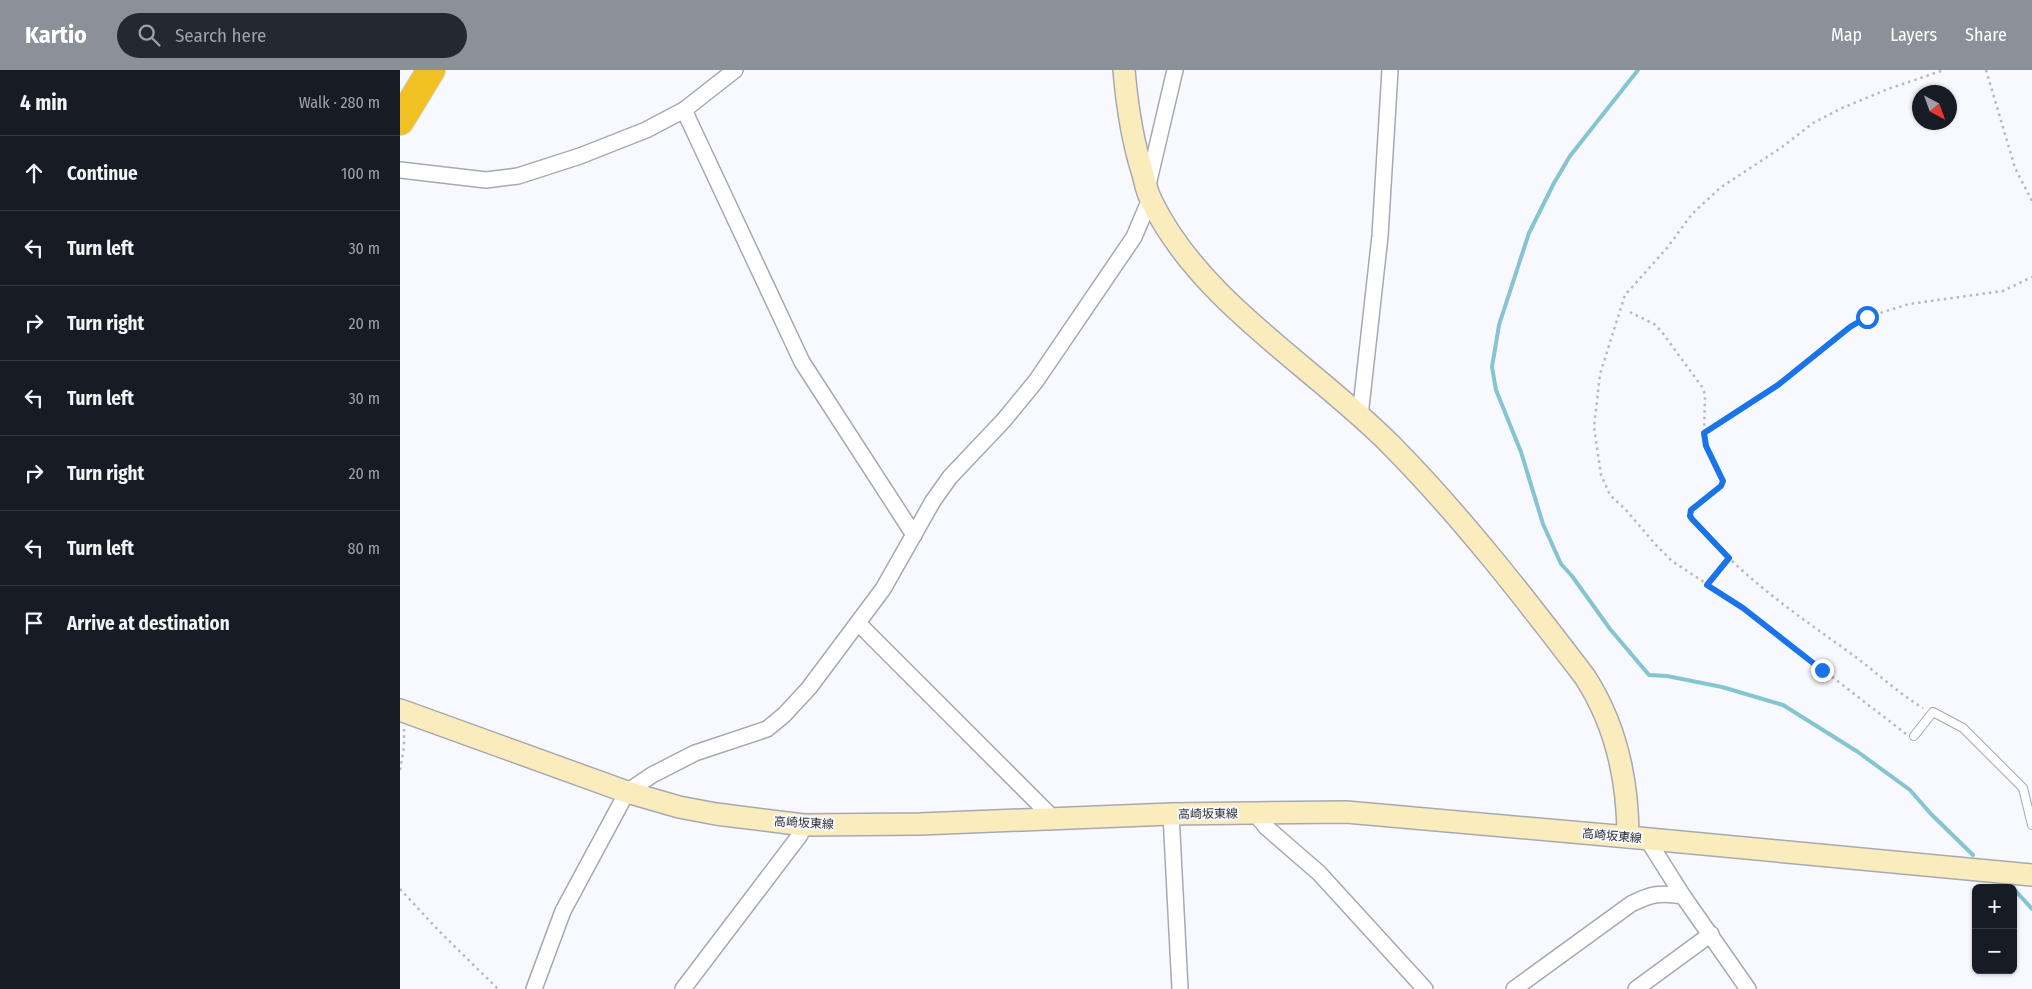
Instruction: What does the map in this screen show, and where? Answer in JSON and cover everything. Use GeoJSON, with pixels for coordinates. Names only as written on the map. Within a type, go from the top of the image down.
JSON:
{"type":"FeatureCollection","features":[{"type":"Feature","properties":{"kind":"highway"},"geometry":{"type":"LineString","coordinates":[[400,121],[431,70]]}},
{"type":"Feature","properties":{"kind":"main road"},"geometry":{"type":"LineString","coordinates":[[1124,70],[1133,141],[1148,194],[1169,232],[1206,278],[1246,317],[1360,416],[1424,480],[1482,547],[1561,645],[1596,694],[1607,718],[1618,752],[1628,806],[1637,838]]}},
{"type":"Feature","properties":{"kind":"main road","name":"高崎坂東線"},"geometry":{"type":"LineString","coordinates":[[402,711],[627,792],[716,814],[804,825],[911,824],[1171,814],[1346,812],[2032,875]]}},
{"type":"Feature","properties":{"kind":"street"},"geometry":{"type":"LineString","coordinates":[[400,170],[486,180],[518,176],[580,156],[646,130],[684,110],[735,70]]}},
{"type":"Feature","properties":{"kind":"street"},"geometry":{"type":"LineString","coordinates":[[534,989],[564,910],[627,792],[652,775],[695,753],[767,729],[784,715],[809,688],[884,588],[933,501],[950,478],[1004,420],[1036,381],[1134,236],[1148,194],[1176,70]]}},
{"type":"Feature","properties":{"kind":"street"},"geometry":{"type":"LineString","coordinates":[[1360,416],[1380,236],[1390,70]]}},
{"type":"Feature","properties":{"kind":"street"},"geometry":{"type":"LineString","coordinates":[[684,110],[802,362],[914,535]]}},
{"type":"Feature","properties":{"kind":"street"},"geometry":{"type":"LineString","coordinates":[[858,624],[1054,819]]}},
{"type":"Feature","properties":{"kind":"street"},"geometry":{"type":"LineString","coordinates":[[1255,813],[1266,827],[1319,873],[1425,989]]}},
{"type":"Feature","properties":{"kind":"street"},"geometry":{"type":"LineString","coordinates":[[1171,814],[1180,989]]}},
{"type":"Feature","properties":{"kind":"street"},"geometry":{"type":"LineString","coordinates":[[683,989],[800,835],[804,825]]}},
{"type":"Feature","properties":{"kind":"street"},"geometry":{"type":"LineString","coordinates":[[1637,838],[1711,934],[1748,989]]}},
{"type":"Feature","properties":{"kind":"street"},"geometry":{"type":"LineString","coordinates":[[1514,989],[1631,904],[1649,895],[1664,892],[1683,896]]}},
{"type":"Feature","properties":{"kind":"street"},"geometry":{"type":"LineString","coordinates":[[1636,989],[1711,934]]}},
{"type":"Feature","properties":{"kind":"lane"},"geometry":{"type":"LineString","coordinates":[[1914,736],[1933,712],[1963,728],[2024,788],[2032,825]]}},
{"type":"Feature","properties":{"kind":"path"},"geometry":{"type":"LineString","coordinates":[[1914,736],[1908,736],[1743,608],[1672,561],[1610,495],[1601,475],[1594,427],[1598,388],[1604,358],[1625,294],[1667,248],[1692,214],[1720,188],[1782,147],[1802,130],[1826,116],[1888,89],[1944,70]]}},
{"type":"Feature","properties":{"kind":"path"},"geometry":{"type":"LineString","coordinates":[[1986,70],[2015,168],[2032,201]]}},
{"type":"Feature","properties":{"kind":"path"},"geometry":{"type":"LineString","coordinates":[[1704,433],[1778,385],[1850,327],[1867,317],[1909,304],[2003,291],[2032,277]]}},
{"type":"Feature","properties":{"kind":"path"},"geometry":{"type":"LineString","coordinates":[[1630,312],[1654,324],[1662,332],[1702,387],[1705,394],[1704,433],[1706,446],[1723,481],[1718,488],[1691,510],[1690,516],[1729,558],[1759,586],[1865,664],[1907,698],[1933,712]]}},
{"type":"Feature","properties":{"kind":"path"},"geometry":{"type":"LineString","coordinates":[[1707,585],[1729,558]]}},
{"type":"Feature","properties":{"kind":"path"},"geometry":{"type":"LineString","coordinates":[[400,770],[404,747],[402,711]]}},
{"type":"Feature","properties":{"kind":"path"},"geometry":{"type":"LineString","coordinates":[[400,889],[441,933],[498,989]]}},
{"type":"Feature","properties":{"kind":"waterway"},"geometry":{"type":"LineString","coordinates":[[1638,70],[1570,156],[1554,183],[1529,233],[1499,325],[1492,367],[1496,390],[1521,452],[1543,524],[1561,564],[1572,576],[1610,629],[1649,675],[1667,676],[1722,687],[1783,705],[1858,752],[1910,790],[1931,814],[1973,855]]}},
{"type":"Feature","properties":{"kind":"waterway"},"geometry":{"type":"LineString","coordinates":[[2017,892],[2032,909]]}},
{"type":"Feature","properties":{"kind":"route"},"geometry":{"type":"LineString","coordinates":[[1822,670],[1797,652],[1762,622],[1707,585],[1729,558],[1692,519],[1690,513],[1691,510],[1721,486],[1723,481],[1706,446],[1704,433],[1778,385],[1850,327],[1867,317]]}}]}
